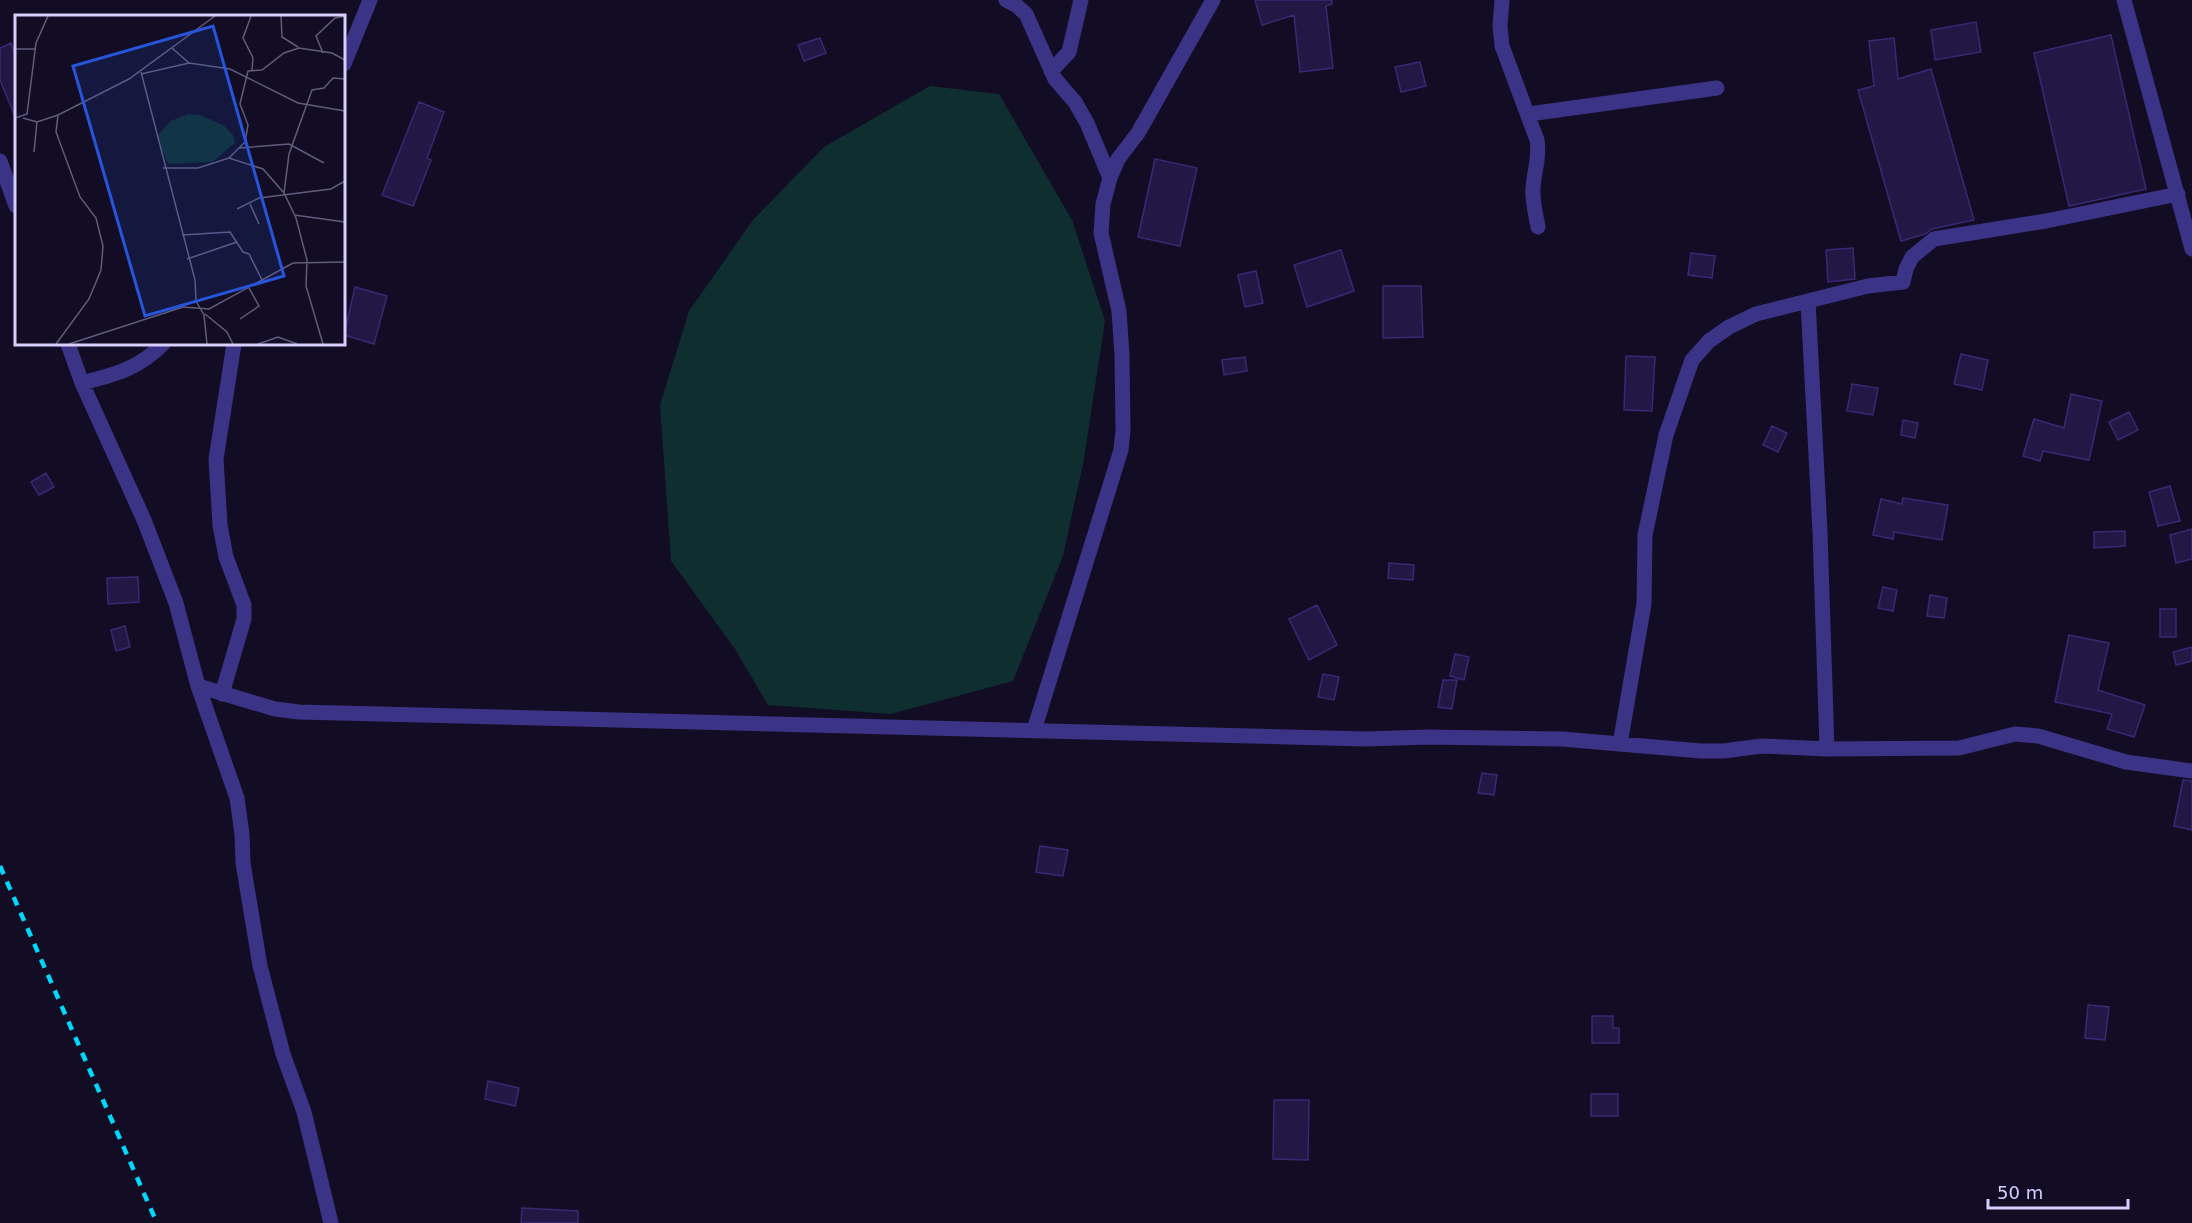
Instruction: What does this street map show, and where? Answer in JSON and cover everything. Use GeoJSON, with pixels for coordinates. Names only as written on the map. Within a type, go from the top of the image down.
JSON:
{"type":"FeatureCollection","features":[{"type":"Feature","properties":{"kind":"street"},"geometry":{"type":"LineString","coordinates":[[345,61],[370,0]]}},
{"type":"Feature","properties":{"kind":"street"},"geometry":{"type":"LineString","coordinates":[[1006,0],[1026,14],[1055,79],[1075,102],[1087,123],[1110,178]]}},
{"type":"Feature","properties":{"kind":"street"},"geometry":{"type":"LineString","coordinates":[[1051,71],[1069,52],[1081,0]]}},
{"type":"Feature","properties":{"kind":"street"},"geometry":{"type":"LineString","coordinates":[[1034,730],[1121,450],[1122,355],[1119,311],[1101,233],[1103,204],[1118,159],[1138,133],[1213,0]]}},
{"type":"Feature","properties":{"kind":"street"},"geometry":{"type":"LineString","coordinates":[[1502,0],[1500,26],[1502,46],[1537,140],[1539,154],[1533,192],[1538,227]]}},
{"type":"Feature","properties":{"kind":"street"},"geometry":{"type":"LineString","coordinates":[[2124,0],[2192,249]]}},
{"type":"Feature","properties":{"kind":"street"},"geometry":{"type":"LineString","coordinates":[[1529,114],[1717,88]]}},
{"type":"Feature","properties":{"kind":"street"},"geometry":{"type":"LineString","coordinates":[[0,161],[15,203]]}},
{"type":"Feature","properties":{"kind":"street"},"geometry":{"type":"LineString","coordinates":[[1620,744],[1644,604],[1645,535],[1666,435],[1692,360],[1709,341],[1729,327],[1756,314],[1868,286],[1904,282],[1905,269],[1912,257],[1934,239],[2046,221],[2178,194]]}},
{"type":"Feature","properties":{"kind":"street"},"geometry":{"type":"LineString","coordinates":[[1808,301],[1820,532],[1827,749]]}},
{"type":"Feature","properties":{"kind":"street"},"geometry":{"type":"LineString","coordinates":[[68,345],[82,383],[144,520],[176,603],[198,686],[237,798],[243,863],[260,966],[283,1054],[304,1112],[331,1223]]}},
{"type":"Feature","properties":{"kind":"street"},"geometry":{"type":"LineString","coordinates":[[82,383],[120,373],[140,364],[162,345]]}},
{"type":"Feature","properties":{"kind":"street"},"geometry":{"type":"LineString","coordinates":[[222,694],[244,620],[244,605],[226,557],[220,525],[216,459],[234,345]]}},
{"type":"Feature","properties":{"kind":"street"},"geometry":{"type":"LineString","coordinates":[[198,686],[275,709],[299,712],[1366,739],[1427,737],[1562,739],[1701,751],[1724,751],[1762,746],[1827,749],[1959,748],[2015,734],[2038,736],[2126,762],[2192,771]]}},
{"type":"Feature","properties":{"kind":"green space"},"geometry":{"type":"Polygon","coordinates":[[[930,86],[999,94],[1072,220],[1105,321],[1084,459],[1063,556],[1013,681],[891,714],[768,705],[735,649],[671,561],[660,405],[689,311],[753,220],[824,147],[930,86]]]}},
{"type":"Feature","properties":{"kind":"building"},"geometry":{"type":"Polygon","coordinates":[[[1255,0],[1332,0],[1332,4],[1326,6],[1333,68],[1300,72],[1294,15],[1262,25],[1255,0]]]}},
{"type":"Feature","properties":{"kind":"building"},"geometry":{"type":"Polygon","coordinates":[[[1976,22],[1981,52],[1935,60],[1931,30],[1976,22]]]}},
{"type":"Feature","properties":{"kind":"building"},"geometry":{"type":"Polygon","coordinates":[[[2111,35],[2146,189],[2069,206],[2034,53],[2111,35]]]}},
{"type":"Feature","properties":{"kind":"building"},"geometry":{"type":"Polygon","coordinates":[[[820,38],[826,53],[804,61],[798,45],[820,38]]]}},
{"type":"Feature","properties":{"kind":"building"},"geometry":{"type":"Polygon","coordinates":[[[1894,38],[1898,79],[1931,69],[1974,220],[1932,229],[1925,234],[1901,241],[1858,90],[1874,86],[1869,41],[1894,38]]]}},
{"type":"Feature","properties":{"kind":"building"},"geometry":{"type":"Polygon","coordinates":[[[11,43],[15,53],[15,117],[0,80],[0,48],[11,43]]]}},
{"type":"Feature","properties":{"kind":"building"},"geometry":{"type":"Polygon","coordinates":[[[1420,62],[1426,86],[1401,92],[1395,67],[1420,62]]]}},
{"type":"Feature","properties":{"kind":"building"},"geometry":{"type":"Polygon","coordinates":[[[419,102],[444,112],[427,158],[431,160],[413,206],[382,195],[419,102]]]}},
{"type":"Feature","properties":{"kind":"building"},"geometry":{"type":"Polygon","coordinates":[[[1155,159],[1197,168],[1180,246],[1138,237],[1155,159]]]}},
{"type":"Feature","properties":{"kind":"building"},"geometry":{"type":"Polygon","coordinates":[[[1853,248],[1855,279],[1828,282],[1826,250],[1853,248]]]}},
{"type":"Feature","properties":{"kind":"building"},"geometry":{"type":"Polygon","coordinates":[[[1341,250],[1354,291],[1307,307],[1294,265],[1341,250]]]}},
{"type":"Feature","properties":{"kind":"building"},"geometry":{"type":"Polygon","coordinates":[[[1691,253],[1715,256],[1712,278],[1688,275],[1691,253]]]}},
{"type":"Feature","properties":{"kind":"building"},"geometry":{"type":"Polygon","coordinates":[[[1256,271],[1263,303],[1245,307],[1238,275],[1256,271]]]}},
{"type":"Feature","properties":{"kind":"building"},"geometry":{"type":"Polygon","coordinates":[[[1383,286],[1421,286],[1423,337],[1383,338],[1383,286]]]}},
{"type":"Feature","properties":{"kind":"building"},"geometry":{"type":"Polygon","coordinates":[[[355,287],[387,296],[374,344],[345,335],[355,287]]]}},
{"type":"Feature","properties":{"kind":"building"},"geometry":{"type":"Polygon","coordinates":[[[1961,354],[1988,360],[1982,390],[1954,384],[1961,354]]]}},
{"type":"Feature","properties":{"kind":"building"},"geometry":{"type":"Polygon","coordinates":[[[1626,356],[1655,357],[1652,411],[1624,410],[1626,356]]]}},
{"type":"Feature","properties":{"kind":"building"},"geometry":{"type":"Polygon","coordinates":[[[1245,357],[1247,371],[1224,375],[1222,360],[1245,357]]]}},
{"type":"Feature","properties":{"kind":"building"},"geometry":{"type":"Polygon","coordinates":[[[1852,384],[1878,388],[1873,415],[1847,411],[1852,384]]]}},
{"type":"Feature","properties":{"kind":"building"},"geometry":{"type":"Polygon","coordinates":[[[2071,394],[2102,401],[2089,460],[2043,451],[2040,461],[2023,456],[2034,419],[2064,428],[2071,394]]]}},
{"type":"Feature","properties":{"kind":"building"},"geometry":{"type":"Polygon","coordinates":[[[2129,412],[2138,430],[2118,440],[2109,422],[2129,412]]]}},
{"type":"Feature","properties":{"kind":"building"},"geometry":{"type":"Polygon","coordinates":[[[1903,420],[1918,423],[1915,438],[1901,435],[1903,420]]]}},
{"type":"Feature","properties":{"kind":"building"},"geometry":{"type":"Polygon","coordinates":[[[1772,426],[1787,433],[1778,452],[1763,445],[1772,426]]]}},
{"type":"Feature","properties":{"kind":"building"},"geometry":{"type":"Polygon","coordinates":[[[46,473],[54,487],[39,495],[31,482],[46,473]]]}},
{"type":"Feature","properties":{"kind":"building"},"geometry":{"type":"Polygon","coordinates":[[[2170,486],[2180,521],[2158,526],[2149,492],[2170,486]]]}},
{"type":"Feature","properties":{"kind":"building"},"geometry":{"type":"Polygon","coordinates":[[[1903,498],[1948,505],[1942,540],[1894,532],[1893,539],[1873,535],[1881,499],[1902,504],[1903,498]]]}},
{"type":"Feature","properties":{"kind":"building"},"geometry":{"type":"Polygon","coordinates":[[[2192,529],[2192,559],[2176,563],[2170,535],[2192,529]]]}},
{"type":"Feature","properties":{"kind":"building"},"geometry":{"type":"Polygon","coordinates":[[[2125,531],[2125,546],[2094,548],[2094,532],[2125,531]]]}},
{"type":"Feature","properties":{"kind":"building"},"geometry":{"type":"Polygon","coordinates":[[[1389,563],[1414,565],[1413,580],[1388,578],[1389,563]]]}},
{"type":"Feature","properties":{"kind":"building"},"geometry":{"type":"Polygon","coordinates":[[[138,577],[139,602],[108,604],[107,578],[138,577]]]}},
{"type":"Feature","properties":{"kind":"building"},"geometry":{"type":"Polygon","coordinates":[[[1883,587],[1897,590],[1893,611],[1878,608],[1883,587]]]}},
{"type":"Feature","properties":{"kind":"building"},"geometry":{"type":"Polygon","coordinates":[[[1930,595],[1947,598],[1944,618],[1927,616],[1930,595]]]}},
{"type":"Feature","properties":{"kind":"building"},"geometry":{"type":"Polygon","coordinates":[[[1317,605],[1337,645],[1309,660],[1289,619],[1317,605]]]}},
{"type":"Feature","properties":{"kind":"building"},"geometry":{"type":"Polygon","coordinates":[[[2160,609],[2176,609],[2176,637],[2160,637],[2160,609]]]}},
{"type":"Feature","properties":{"kind":"building"},"geometry":{"type":"Polygon","coordinates":[[[125,626],[130,647],[116,651],[111,630],[125,626]]]}},
{"type":"Feature","properties":{"kind":"building"},"geometry":{"type":"Polygon","coordinates":[[[2069,635],[2109,643],[2098,690],[2145,705],[2134,737],[2107,729],[2112,714],[2055,702],[2069,635]]]}},
{"type":"Feature","properties":{"kind":"building"},"geometry":{"type":"Polygon","coordinates":[[[2192,647],[2192,661],[2176,665],[2173,652],[2192,647]]]}},
{"type":"Feature","properties":{"kind":"building"},"geometry":{"type":"Polygon","coordinates":[[[1455,654],[1469,657],[1464,680],[1450,676],[1455,654]]]}},
{"type":"Feature","properties":{"kind":"building"},"geometry":{"type":"Polygon","coordinates":[[[1323,674],[1339,677],[1334,700],[1318,697],[1323,674]]]}},
{"type":"Feature","properties":{"kind":"building"},"geometry":{"type":"Polygon","coordinates":[[[1443,680],[1457,680],[1452,709],[1438,707],[1443,680]]]}},
{"type":"Feature","properties":{"kind":"building"},"geometry":{"type":"Polygon","coordinates":[[[1482,773],[1497,775],[1494,795],[1478,793],[1482,773]]]}},
{"type":"Feature","properties":{"kind":"building"},"geometry":{"type":"Polygon","coordinates":[[[2183,780],[2192,781],[2192,830],[2174,826],[2183,780]]]}},
{"type":"Feature","properties":{"kind":"building"},"geometry":{"type":"Polygon","coordinates":[[[1040,846],[1068,850],[1063,876],[1036,872],[1040,846]]]}},
{"type":"Feature","properties":{"kind":"building"},"geometry":{"type":"Polygon","coordinates":[[[2088,1005],[2109,1007],[2105,1040],[2085,1038],[2088,1005]]]}},
{"type":"Feature","properties":{"kind":"building"},"geometry":{"type":"Polygon","coordinates":[[[1592,1016],[1613,1016],[1613,1028],[1619,1028],[1619,1043],[1592,1043],[1592,1016]]]}},
{"type":"Feature","properties":{"kind":"building"},"geometry":{"type":"Polygon","coordinates":[[[488,1081],[519,1088],[515,1106],[485,1099],[488,1081]]]}},
{"type":"Feature","properties":{"kind":"building"},"geometry":{"type":"Polygon","coordinates":[[[1591,1094],[1618,1094],[1618,1116],[1591,1116],[1591,1094]]]}},
{"type":"Feature","properties":{"kind":"building"},"geometry":{"type":"Polygon","coordinates":[[[1274,1100],[1309,1100],[1308,1160],[1273,1159],[1274,1100]]]}},
{"type":"Feature","properties":{"kind":"building"},"geometry":{"type":"Polygon","coordinates":[[[522,1208],[578,1211],[578,1223],[521,1223],[522,1208]]]}},
{"type":"Feature","properties":{"kind":"railway"},"geometry":{"type":"LineString","coordinates":[[0,866],[157,1223]]}}]}
